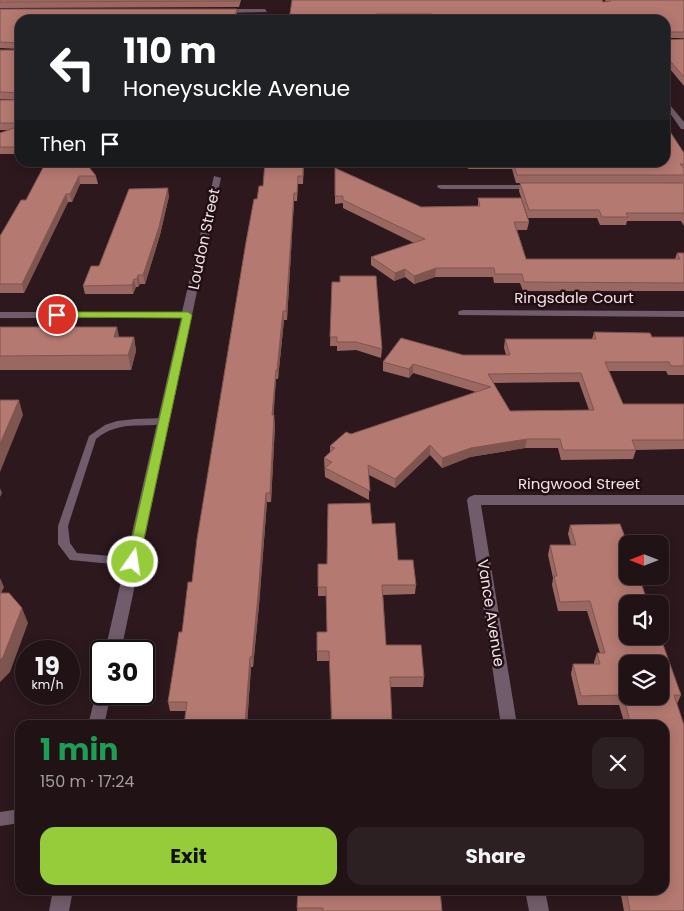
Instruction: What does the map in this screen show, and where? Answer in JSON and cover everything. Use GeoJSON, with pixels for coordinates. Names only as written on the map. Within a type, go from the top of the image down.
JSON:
{"type":"FeatureCollection","features":[{"type":"Feature","properties":{"kind":"street"},"geometry":{"type":"LineString","coordinates":[[216,11],[266,8],[264,15]]}},
{"type":"Feature","properties":{"kind":"street"},"geometry":{"type":"LineString","coordinates":[[670,109],[684,109]]}},
{"type":"Feature","properties":{"kind":"street"},"geometry":{"type":"LineString","coordinates":[[670,111],[684,127]]}},
{"type":"Feature","properties":{"kind":"street","name":"Loudon Street"},"geometry":{"type":"LineString","coordinates":[[115,640],[217,178]]}},
{"type":"Feature","properties":{"kind":"street"},"geometry":{"type":"LineString","coordinates":[[441,186],[548,187]]}},
{"type":"Feature","properties":{"kind":"street","name":"Ringsdale Court"},"geometry":{"type":"LineString","coordinates":[[464,313],[684,314]]}},
{"type":"Feature","properties":{"kind":"street"},"geometry":{"type":"LineString","coordinates":[[0,314],[188,315]]}},
{"type":"Feature","properties":{"kind":"street","name":"Ringwood Street"},"geometry":{"type":"LineString","coordinates":[[474,500],[684,500]]}},
{"type":"Feature","properties":{"kind":"street","name":"Vance Avenue"},"geometry":{"type":"LineString","coordinates":[[474,500],[508,720]]}},
{"type":"Feature","properties":{"kind":"street"},"geometry":{"type":"LineString","coordinates":[[97,720],[101,705]]}},
{"type":"Feature","properties":{"kind":"street"},"geometry":{"type":"LineString","coordinates":[[59,911],[62,895]]}},
{"type":"Feature","properties":{"kind":"street"},"geometry":{"type":"LineString","coordinates":[[536,895],[538,911]]}},
{"type":"Feature","properties":{"kind":"lane"},"geometry":{"type":"LineString","coordinates":[[133,562],[74,557],[64,544],[63,526],[92,438],[101,429],[114,423],[165,421]]}},
{"type":"Feature","properties":{"kind":"lane"},"geometry":{"type":"LineString","coordinates":[[0,819],[15,817]]}},
{"type":"Feature","properties":{"kind":"building"},"geometry":{"type":"Polygon","coordinates":[[[0,0],[239,0],[239,1],[0,2],[0,0]]]}},
{"type":"Feature","properties":{"kind":"building"},"geometry":{"type":"Polygon","coordinates":[[[292,0],[602,0],[603,2],[610,0],[684,0],[684,32],[670,32],[670,15],[290,15],[292,0]]]}},
{"type":"Feature","properties":{"kind":"building"},"geometry":{"type":"Polygon","coordinates":[[[0,9],[237,9],[235,15],[15,15],[15,43],[0,42],[0,9]]]}},
{"type":"Feature","properties":{"kind":"building"},"geometry":{"type":"Polygon","coordinates":[[[684,39],[684,77],[670,61],[670,40],[684,39]]]}},
{"type":"Feature","properties":{"kind":"building"},"geometry":{"type":"Polygon","coordinates":[[[0,50],[15,50],[15,93],[0,92],[0,50]]]}},
{"type":"Feature","properties":{"kind":"building"},"geometry":{"type":"Polygon","coordinates":[[[0,100],[15,100],[15,123],[0,123],[0,100]]]}},
{"type":"Feature","properties":{"kind":"building"},"geometry":{"type":"Polygon","coordinates":[[[15,128],[15,147],[0,147],[0,133],[15,128]]]}},
{"type":"Feature","properties":{"kind":"building"},"geometry":{"type":"Polygon","coordinates":[[[670,132],[684,153],[684,164],[680,164],[684,168],[684,175],[517,175],[515,167],[670,167],[670,132]]]}},
{"type":"Feature","properties":{"kind":"building"},"geometry":{"type":"Polygon","coordinates":[[[43,167],[89,167],[96,176],[79,176],[70,194],[66,194],[22,284],[0,284],[0,236],[21,200],[26,200],[43,167]]]}},
{"type":"Feature","properties":{"kind":"building"},"geometry":{"type":"Polygon","coordinates":[[[265,167],[303,167],[303,176],[298,176],[297,193],[294,193],[286,311],[283,311],[272,415],[274,415],[270,493],[266,493],[245,720],[185,720],[187,702],[168,702],[179,632],[182,632],[188,582],[192,582],[197,539],[246,242],[254,199],[257,199],[259,186],[263,186],[265,167]]]}},
{"type":"Feature","properties":{"kind":"building"},"geometry":{"type":"Polygon","coordinates":[[[335,168],[421,207],[480,206],[478,198],[521,198],[529,222],[514,222],[526,259],[680,259],[677,253],[684,253],[684,283],[524,282],[522,274],[495,274],[494,268],[436,268],[414,276],[405,269],[395,273],[371,257],[425,239],[343,200],[343,196],[335,196],[335,168]]]}},
{"type":"Feature","properties":{"kind":"building"},"geometry":{"type":"Polygon","coordinates":[[[520,183],[684,183],[684,215],[683,213],[626,213],[628,217],[602,217],[599,210],[529,210],[520,183]]]}},
{"type":"Feature","properties":{"kind":"building"},"geometry":{"type":"Polygon","coordinates":[[[168,188],[159,227],[143,275],[138,275],[132,285],[83,286],[91,266],[99,266],[129,189],[168,188]]]}},
{"type":"Feature","properties":{"kind":"building"},"geometry":{"type":"Polygon","coordinates":[[[340,276],[376,276],[382,349],[356,342],[337,342],[337,337],[330,337],[332,282],[340,282],[340,276]]]}},
{"type":"Feature","properties":{"kind":"building"},"geometry":{"type":"Polygon","coordinates":[[[0,327],[117,327],[114,337],[134,337],[128,355],[0,356],[0,327]]]}},
{"type":"Feature","properties":{"kind":"building"},"geometry":{"type":"Polygon","coordinates":[[[594,332],[650,333],[652,337],[684,337],[684,366],[671,366],[669,362],[605,362],[623,404],[684,404],[684,440],[632,440],[636,450],[563,450],[560,439],[527,439],[471,448],[442,458],[430,445],[395,479],[368,465],[370,491],[325,468],[332,462],[324,458],[335,448],[330,446],[346,432],[351,434],[491,387],[413,364],[409,369],[383,362],[401,338],[463,355],[510,355],[505,339],[596,339],[594,332]],[[581,373],[488,374],[510,411],[594,410],[581,373]]]}},
{"type":"Feature","properties":{"kind":"building"},"geometry":{"type":"Polygon","coordinates":[[[0,400],[19,400],[0,444],[0,400]]]}},
{"type":"Feature","properties":{"kind":"building"},"geometry":{"type":"Polygon","coordinates":[[[370,503],[372,524],[395,523],[398,560],[413,560],[416,585],[382,585],[386,645],[421,645],[424,677],[390,677],[392,720],[332,720],[329,651],[317,651],[317,632],[327,632],[326,587],[318,587],[318,564],[327,564],[328,504],[370,503]]]}},
{"type":"Feature","properties":{"kind":"building"},"geometry":{"type":"Polygon","coordinates":[[[620,524],[624,535],[619,535],[619,585],[642,585],[645,595],[619,595],[619,645],[663,645],[667,655],[619,655],[619,695],[581,696],[573,664],[600,664],[597,653],[605,653],[590,601],[560,602],[554,576],[557,576],[550,545],[576,545],[570,525],[620,524]]]}},
{"type":"Feature","properties":{"kind":"building"},"geometry":{"type":"Polygon","coordinates":[[[0,593],[9,593],[22,608],[3,657],[0,660],[0,593]]]}},
{"type":"Feature","properties":{"kind":"building"},"geometry":{"type":"Polygon","coordinates":[[[669,661],[681,695],[674,695],[684,725],[684,911],[630,911],[627,895],[669,895],[669,720],[630,720],[626,705],[669,705],[669,661]]]}},
{"type":"Feature","properties":{"kind":"building"},"geometry":{"type":"Polygon","coordinates":[[[298,895],[440,895],[442,911],[323,911],[323,908],[297,908],[298,895]]]}},
{"type":"Feature","properties":{"kind":"route"},"geometry":{"type":"LineString","coordinates":[[57,315],[188,315],[133,562]]}}]}
